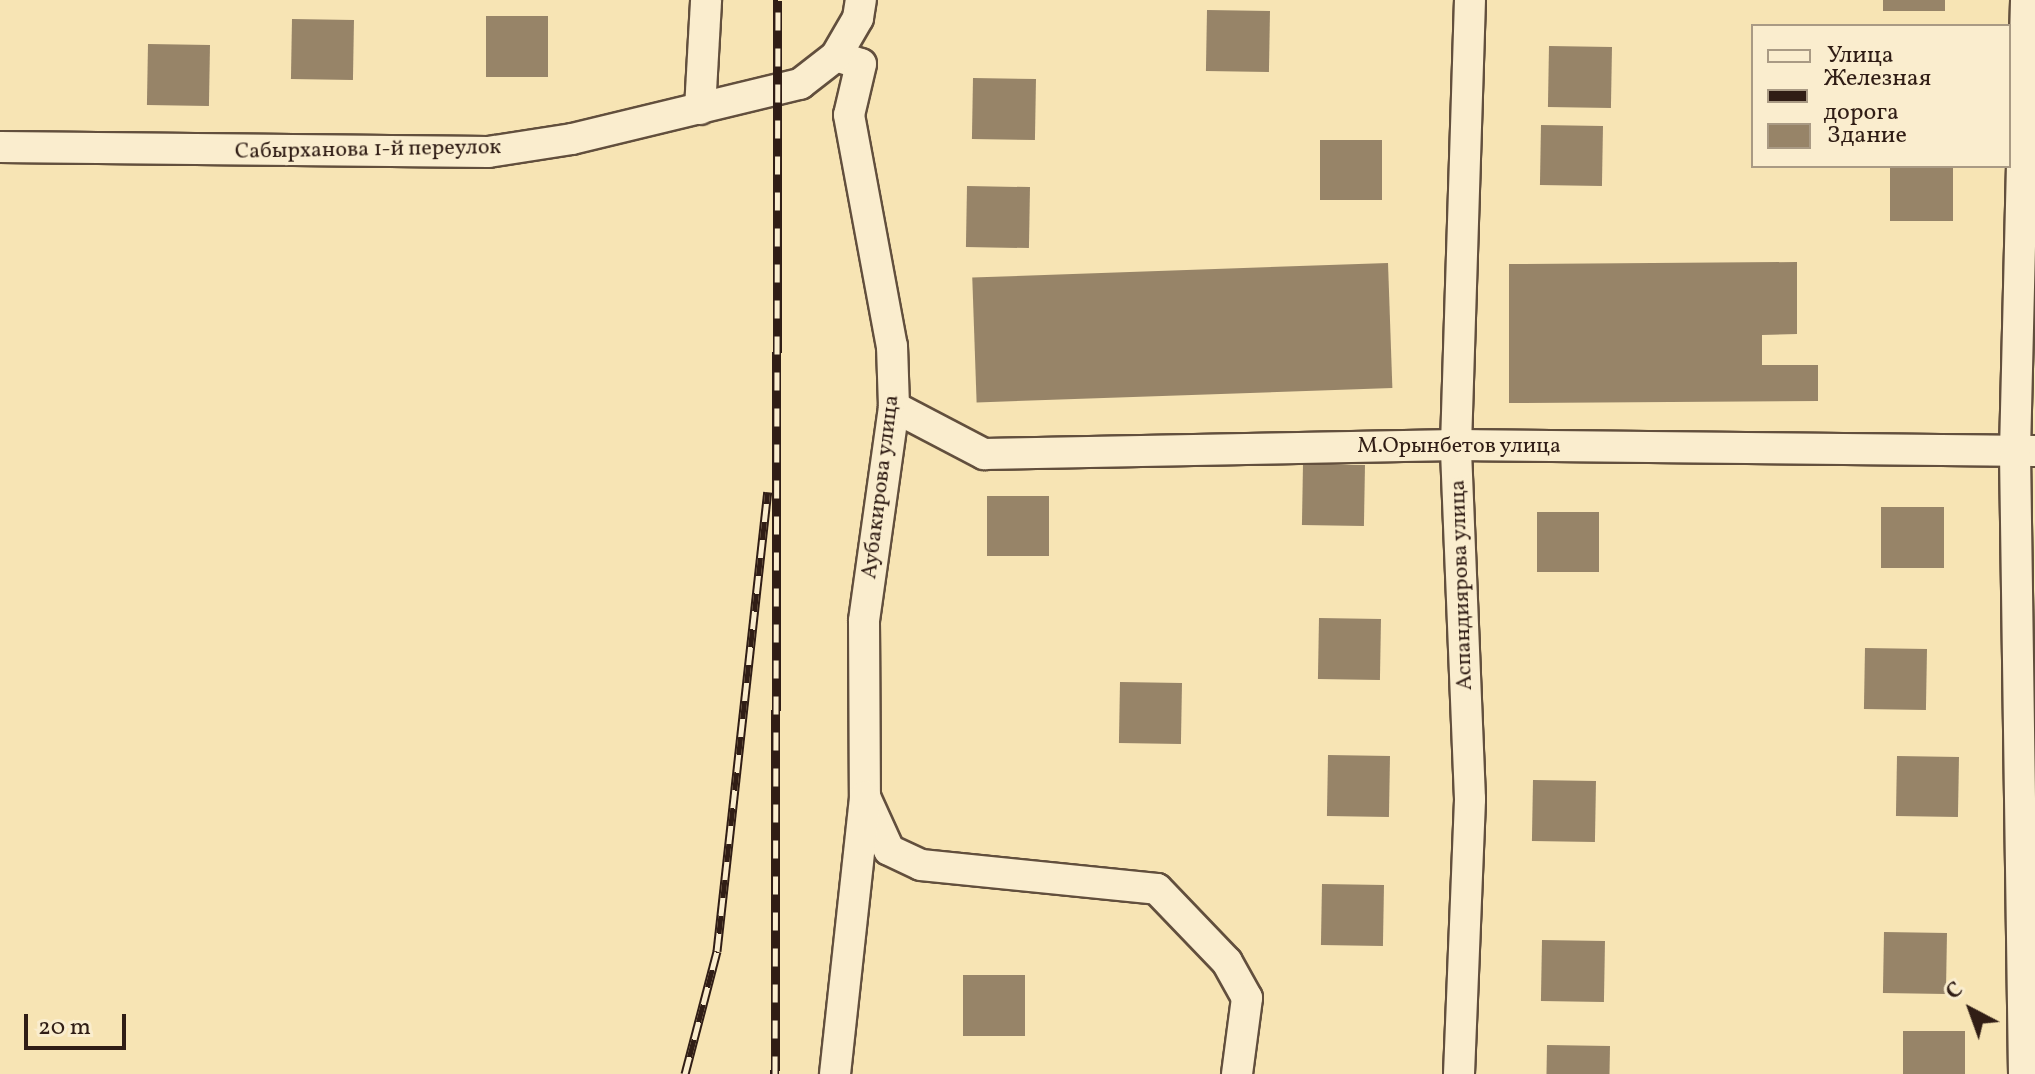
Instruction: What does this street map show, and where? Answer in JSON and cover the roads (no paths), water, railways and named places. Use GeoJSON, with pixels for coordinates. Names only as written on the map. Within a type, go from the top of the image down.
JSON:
{"type":"FeatureCollection","features":[{"type":"Feature","properties":{"kind":"street"},"geometry":{"type":"LineString","coordinates":[[700,109],[706,0]]}},
{"type":"Feature","properties":{"kind":"street"},"geometry":{"type":"LineString","coordinates":[[836,56],[858,18],[861,0]]}},
{"type":"Feature","properties":{"kind":"street","name":"Аспандиярова улица"},"geometry":{"type":"LineString","coordinates":[[1459,1074],[1470,799],[1456,445],[1470,0]]}},
{"type":"Feature","properties":{"kind":"street"},"geometry":{"type":"LineString","coordinates":[[2024,1074],[2026,0]]}},
{"type":"Feature","properties":{"kind":"street","name":"Сабырханова 1-й переулок"},"geometry":{"type":"LineString","coordinates":[[0,147],[488,152],[639,126],[800,84],[836,56]]}},
{"type":"Feature","properties":{"kind":"street","name":"Аубакирова улица"},"geometry":{"type":"LineString","coordinates":[[835,1074],[865,797],[864,621],[894,407],[892,346],[849,115],[861,64],[836,56]]}},
{"type":"Feature","properties":{"kind":"street","name":"М.Орынбетов улица"},"geometry":{"type":"LineString","coordinates":[[894,407],[984,454],[1456,445],[2025,451]]}},
{"type":"Feature","properties":{"kind":"street","name":"Аубакирова улица"},"geometry":{"type":"LineString","coordinates":[[865,797],[889,850],[921,865],[1157,889],[1227,962],[1247,998],[1246,1073]]}},
{"type":"Feature","properties":{"kind":"railway"},"geometry":{"type":"LineString","coordinates":[[775,1074],[778,0]]}},
{"type":"Feature","properties":{"kind":"railway"},"geometry":{"type":"LineString","coordinates":[[685,1074],[717,951],[768,492]]}}]}
